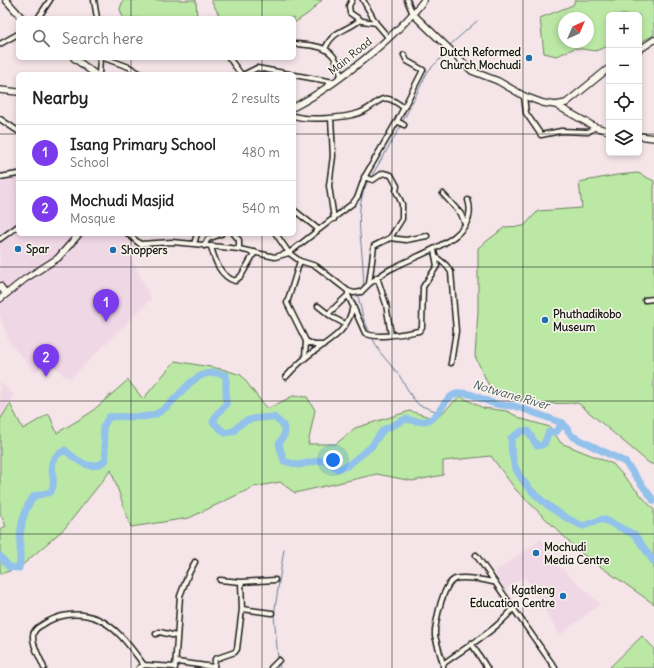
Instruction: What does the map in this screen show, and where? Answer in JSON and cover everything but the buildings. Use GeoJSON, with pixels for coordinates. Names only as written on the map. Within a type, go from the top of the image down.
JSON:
{"type":"FeatureCollection","features":[{"type":"Feature","properties":{"kind":"street"},"geometry":{"type":"LineString","coordinates":[[6,0],[20,16]]}},
{"type":"Feature","properties":{"kind":"street"},"geometry":{"type":"LineString","coordinates":[[39,16],[50,0]]}},
{"type":"Feature","properties":{"kind":"street"},"geometry":{"type":"LineString","coordinates":[[94,0],[97,16]]}},
{"type":"Feature","properties":{"kind":"street"},"geometry":{"type":"LineString","coordinates":[[352,0],[349,10],[360,20],[376,23]]}},
{"type":"Feature","properties":{"kind":"street"},"geometry":{"type":"LineString","coordinates":[[362,0],[376,23],[388,36]]}},
{"type":"Feature","properties":{"kind":"street"},"geometry":{"type":"LineString","coordinates":[[407,0],[413,14],[467,68],[476,74],[503,83],[524,96],[543,103],[556,105],[595,127],[606,130]]}},
{"type":"Feature","properties":{"kind":"street","name":"Main Road"},"geometry":{"type":"LineString","coordinates":[[296,106],[341,77],[413,14],[424,0]]}},
{"type":"Feature","properties":{"kind":"street"},"geometry":{"type":"LineString","coordinates":[[325,49],[331,38],[336,33],[360,20]]}},
{"type":"Feature","properties":{"kind":"street"},"geometry":{"type":"LineString","coordinates":[[0,44],[16,35]]}},
{"type":"Feature","properties":{"kind":"street"},"geometry":{"type":"LineString","coordinates":[[642,48],[654,40]]}},
{"type":"Feature","properties":{"kind":"street"},"geometry":{"type":"LineString","coordinates":[[296,44],[325,49],[338,62],[341,77]]}},
{"type":"Feature","properties":{"kind":"street"},"geometry":{"type":"LineString","coordinates":[[130,236],[140,244],[172,242],[211,247],[239,248],[275,257],[289,253],[318,229],[334,219],[354,203],[368,179],[400,123],[404,108],[423,70],[408,61],[404,55]]}},
{"type":"Feature","properties":{"kind":"street"},"geometry":{"type":"LineString","coordinates":[[77,60],[92,72]]}},
{"type":"Feature","properties":{"kind":"street"},"geometry":{"type":"LineString","coordinates":[[99,72],[100,60]]}},
{"type":"Feature","properties":{"kind":"street"},"geometry":{"type":"LineString","coordinates":[[110,60],[129,67],[138,72]]}},
{"type":"Feature","properties":{"kind":"street"},"geometry":{"type":"LineString","coordinates":[[230,60],[240,72]]}},
{"type":"Feature","properties":{"kind":"street"},"geometry":{"type":"LineString","coordinates":[[249,72],[257,68],[278,72]]}},
{"type":"Feature","properties":{"kind":"street"},"geometry":{"type":"LineString","coordinates":[[556,105],[571,100],[606,71]]}},
{"type":"Feature","properties":{"kind":"street"},"geometry":{"type":"LineString","coordinates":[[296,75],[334,82]]}},
{"type":"Feature","properties":{"kind":"street"},"geometry":{"type":"LineString","coordinates":[[0,90],[16,92]]}},
{"type":"Feature","properties":{"kind":"street"},"geometry":{"type":"LineString","coordinates":[[524,96],[526,113],[541,135],[561,131],[588,132],[595,127]]}},
{"type":"Feature","properties":{"kind":"street"},"geometry":{"type":"LineString","coordinates":[[296,116],[331,118],[360,113],[380,99],[390,99],[404,108]]}},
{"type":"Feature","properties":{"kind":"street"},"geometry":{"type":"LineString","coordinates":[[331,118],[333,156],[329,186],[330,203],[334,219]]}},
{"type":"Feature","properties":{"kind":"street"},"geometry":{"type":"LineString","coordinates":[[0,119],[16,130]]}},
{"type":"Feature","properties":{"kind":"street"},"geometry":{"type":"LineString","coordinates":[[642,136],[654,138]]}},
{"type":"Feature","properties":{"kind":"street"},"geometry":{"type":"LineString","coordinates":[[368,179],[386,173],[390,175],[397,186],[396,191],[402,204],[403,211],[402,219],[390,238],[374,246],[369,284]]}},
{"type":"Feature","properties":{"kind":"street"},"geometry":{"type":"LineString","coordinates":[[0,176],[16,174]]}},
{"type":"Feature","properties":{"kind":"street"},"geometry":{"type":"LineString","coordinates":[[443,194],[461,214],[465,224]]}},
{"type":"Feature","properties":{"kind":"street"},"geometry":{"type":"LineString","coordinates":[[328,314],[348,293],[361,292],[377,277],[395,266],[434,250],[452,239],[465,224],[470,210],[468,200]]}},
{"type":"Feature","properties":{"kind":"street"},"geometry":{"type":"LineString","coordinates":[[296,212],[318,229]]}},
{"type":"Feature","properties":{"kind":"street"},"geometry":{"type":"LineString","coordinates":[[0,238],[16,227]]}},
{"type":"Feature","properties":{"kind":"street"},"geometry":{"type":"LineString","coordinates":[[0,298],[58,258],[77,236]]}},
{"type":"Feature","properties":{"kind":"street"},"geometry":{"type":"LineString","coordinates":[[194,244],[196,236]]}},
{"type":"Feature","properties":{"kind":"street"},"geometry":{"type":"LineString","coordinates":[[204,246],[208,239],[216,236]]}},
{"type":"Feature","properties":{"kind":"street"},"geometry":{"type":"LineString","coordinates":[[236,236],[239,240],[239,248]]}},
{"type":"Feature","properties":{"kind":"street"},"geometry":{"type":"LineString","coordinates":[[277,236],[289,253],[300,261],[316,266],[348,293],[365,333],[372,336],[391,335],[418,331],[421,329],[423,287],[436,268],[436,257],[434,250]]}},
{"type":"Feature","properties":{"kind":"street"},"geometry":{"type":"LineString","coordinates":[[390,238],[406,240],[427,236]]}},
{"type":"Feature","properties":{"kind":"street"},"geometry":{"type":"LineString","coordinates":[[211,247],[214,258],[225,276],[235,281],[241,276],[255,252]]}},
{"type":"Feature","properties":{"kind":"street"},"geometry":{"type":"LineString","coordinates":[[436,257],[446,265],[451,272],[456,331],[451,363]]}},
{"type":"Feature","properties":{"kind":"street"},"geometry":{"type":"LineString","coordinates":[[300,261],[287,303],[306,341],[305,358]]}},
{"type":"Feature","properties":{"kind":"street"},"geometry":{"type":"LineString","coordinates":[[377,277],[388,311],[391,335]]}},
{"type":"Feature","properties":{"kind":"street"},"geometry":{"type":"LineString","coordinates":[[0,286],[6,294]]}},
{"type":"Feature","properties":{"kind":"street"},"geometry":{"type":"LineString","coordinates":[[645,300],[654,300]]}},
{"type":"Feature","properties":{"kind":"street"},"geometry":{"type":"LineString","coordinates":[[286,377],[305,358],[331,341],[345,324],[352,312],[353,304]]}},
{"type":"Feature","properties":{"kind":"street"},"geometry":{"type":"LineString","coordinates":[[318,306],[345,324]]}},
{"type":"Feature","properties":{"kind":"street"},"geometry":{"type":"LineString","coordinates":[[306,341],[314,345],[324,345]]}},
{"type":"Feature","properties":{"kind":"street"},"geometry":{"type":"LineString","coordinates":[[476,556],[512,610],[554,668]]}},
{"type":"Feature","properties":{"kind":"street"},"geometry":{"type":"LineString","coordinates":[[176,666],[176,636],[180,596],[195,562]]}},
{"type":"Feature","properties":{"kind":"street"},"geometry":{"type":"LineString","coordinates":[[493,582],[458,578],[448,584],[435,630],[435,636],[443,666],[471,643],[500,624],[512,610]]}},
{"type":"Feature","properties":{"kind":"street"},"geometry":{"type":"LineString","coordinates":[[220,580],[241,582],[275,580]]}},
{"type":"Feature","properties":{"kind":"street"},"geometry":{"type":"LineString","coordinates":[[139,668],[144,665],[214,667],[215,659],[235,652],[237,649],[242,609],[241,582]]}},
{"type":"Feature","properties":{"kind":"street"},"geometry":{"type":"LineString","coordinates":[[242,609],[272,613]]}},
{"type":"Feature","properties":{"kind":"street"},"geometry":{"type":"LineString","coordinates":[[44,668],[33,641],[33,634],[37,628],[50,619],[65,615],[87,616],[105,623],[125,641],[144,665]]}},
{"type":"Feature","properties":{"kind":"street"},"geometry":{"type":"LineString","coordinates":[[156,634],[158,632],[176,636]]}},
{"type":"Feature","properties":{"kind":"street"},"geometry":{"type":"LineString","coordinates":[[471,643],[487,668]]}},
{"type":"Feature","properties":{"kind":"street"},"geometry":{"type":"LineString","coordinates":[[271,668],[279,660]]}},
{"type":"Feature","properties":{"kind":"shaded area"},"geometry":{"type":"Polygon","coordinates":[[[16,171],[16,236],[128,236],[137,245],[130,255],[151,299],[71,378],[64,376],[50,361],[35,372],[9,342],[0,315],[0,301],[11,293],[0,281],[0,172],[16,171]]]}},
{"type":"Feature","properties":{"kind":"shaded area"},"geometry":{"type":"Polygon","coordinates":[[[0,382],[13,394],[10,404],[0,420],[0,382]]]}},
{"type":"Feature","properties":{"kind":"shaded area"},"geometry":{"type":"Polygon","coordinates":[[[541,539],[561,568],[600,604],[560,635],[524,576],[505,589],[495,572],[541,539]]]}},
{"type":"Feature","properties":{"kind":"green space"},"geometry":{"type":"Polygon","coordinates":[[[123,0],[196,0],[197,16],[122,16],[120,9],[123,0]]]}},
{"type":"Feature","properties":{"kind":"green space"},"geometry":{"type":"Polygon","coordinates":[[[211,0],[322,0],[309,13],[296,22],[296,16],[219,15],[211,0]]]}},
{"type":"Feature","properties":{"kind":"green space"},"geometry":{"type":"Polygon","coordinates":[[[575,0],[654,0],[654,35],[642,41],[642,12],[606,12],[606,47],[595,51],[575,48],[557,56],[544,53],[540,18],[573,5],[575,0]]]}},
{"type":"Feature","properties":{"kind":"green space"},"geometry":{"type":"Polygon","coordinates":[[[638,173],[654,181],[654,465],[649,463],[578,403],[533,404],[489,386],[475,356],[478,312],[478,248],[505,227],[524,226],[538,211],[582,208],[579,182],[638,173]]]}},
{"type":"Feature","properties":{"kind":"green space"},"geometry":{"type":"Polygon","coordinates":[[[175,361],[222,369],[241,375],[267,409],[293,396],[307,397],[315,410],[308,444],[336,444],[355,428],[410,411],[436,419],[460,396],[483,408],[507,411],[522,419],[550,427],[561,443],[613,464],[654,510],[654,604],[581,553],[516,490],[491,456],[443,461],[443,475],[412,481],[377,474],[295,493],[280,482],[254,487],[189,518],[131,527],[111,470],[65,528],[19,568],[0,574],[0,529],[6,526],[0,513],[0,420],[10,404],[23,429],[49,414],[57,433],[90,413],[128,380],[143,399],[175,361]]]}},
{"type":"Feature","properties":{"kind":"green space"},"geometry":{"type":"Polygon","coordinates":[[[642,636],[654,648],[654,668],[609,668],[642,636]]]}},
{"type":"Feature","properties":{"kind":"waterway"},"geometry":{"type":"LineString","coordinates":[[449,46],[477,21]]}},
{"type":"Feature","properties":{"kind":"waterway"},"geometry":{"type":"LineString","coordinates":[[402,123],[428,71],[444,55]]}},
{"type":"Feature","properties":{"kind":"waterway"},"geometry":{"type":"LineString","coordinates":[[371,177],[401,126]]}},
{"type":"Feature","properties":{"kind":"waterway"},"geometry":{"type":"LineString","coordinates":[[362,288],[364,278],[360,235],[360,213],[363,192],[368,181]]}},
{"type":"Feature","properties":{"kind":"waterway"},"geometry":{"type":"LineString","coordinates":[[359,294],[358,296],[363,317],[370,333]]}},
{"type":"Feature","properties":{"kind":"waterway"},"geometry":{"type":"LineString","coordinates":[[372,337],[379,351],[399,375],[412,397],[419,405],[438,412]]}},
{"type":"Feature","properties":{"kind":"waterway","name":"Notwane River"},"geometry":{"type":"LineString","coordinates":[[0,556],[9,567],[19,568],[21,530],[25,512],[34,496],[51,492],[53,486],[52,465],[53,460],[57,455],[65,450],[74,458],[85,464],[101,464],[106,460],[103,427],[109,417],[140,417],[158,413],[171,403],[189,384],[196,379],[203,375],[219,373],[226,375],[226,405],[217,414],[213,422],[225,433],[234,431],[242,423],[252,419],[274,417],[283,425],[285,433],[279,444],[284,461],[298,465],[322,460],[338,469],[347,466],[371,447],[383,430],[406,419],[419,421],[428,420],[434,417],[447,400],[453,395],[461,393],[470,394],[498,405],[514,406],[563,423],[556,432],[549,432],[545,442],[540,446],[537,446],[528,431],[522,431],[511,438],[514,462],[521,478],[545,503],[574,522],[583,526],[603,519],[635,535],[654,562]]}},
{"type":"Feature","properties":{"kind":"waterway"},"geometry":{"type":"LineString","coordinates":[[563,423],[572,436],[625,462],[654,501]]}},
{"type":"Feature","properties":{"kind":"waterway"},"geometry":{"type":"LineString","coordinates":[[278,658],[274,615],[284,549]]}},
{"type":"Feature","properties":{"kind":"waterway"},"geometry":{"type":"LineString","coordinates":[[279,663],[280,668]]}},
{"type":"Feature","properties":{"kind":"place","name":"Dutch Reformed Church Mochudi"},"geometry":{"type":"Point","coordinates":[529,58]}},
{"type":"Feature","properties":{"kind":"place","name":"Spar"},"geometry":{"type":"Point","coordinates":[18,249]}},
{"type":"Feature","properties":{"kind":"place","name":"Shoppers"},"geometry":{"type":"Point","coordinates":[113,250]}},
{"type":"Feature","properties":{"kind":"place","name":"Phuthadikobo Museum"},"geometry":{"type":"Point","coordinates":[545,320]}},
{"type":"Feature","properties":{"kind":"place","name":"Isang Primary School"},"geometry":{"type":"Point","coordinates":[106,322]}},
{"type":"Feature","properties":{"kind":"place","name":"Mochudi Masjid"},"geometry":{"type":"Point","coordinates":[46,377]}},
{"type":"Feature","properties":{"kind":"place","name":"Mochudi Media Centre"},"geometry":{"type":"Point","coordinates":[536,553]}},
{"type":"Feature","properties":{"kind":"place","name":"Kgatleng Education Centre"},"geometry":{"type":"Point","coordinates":[563,596]}}]}
